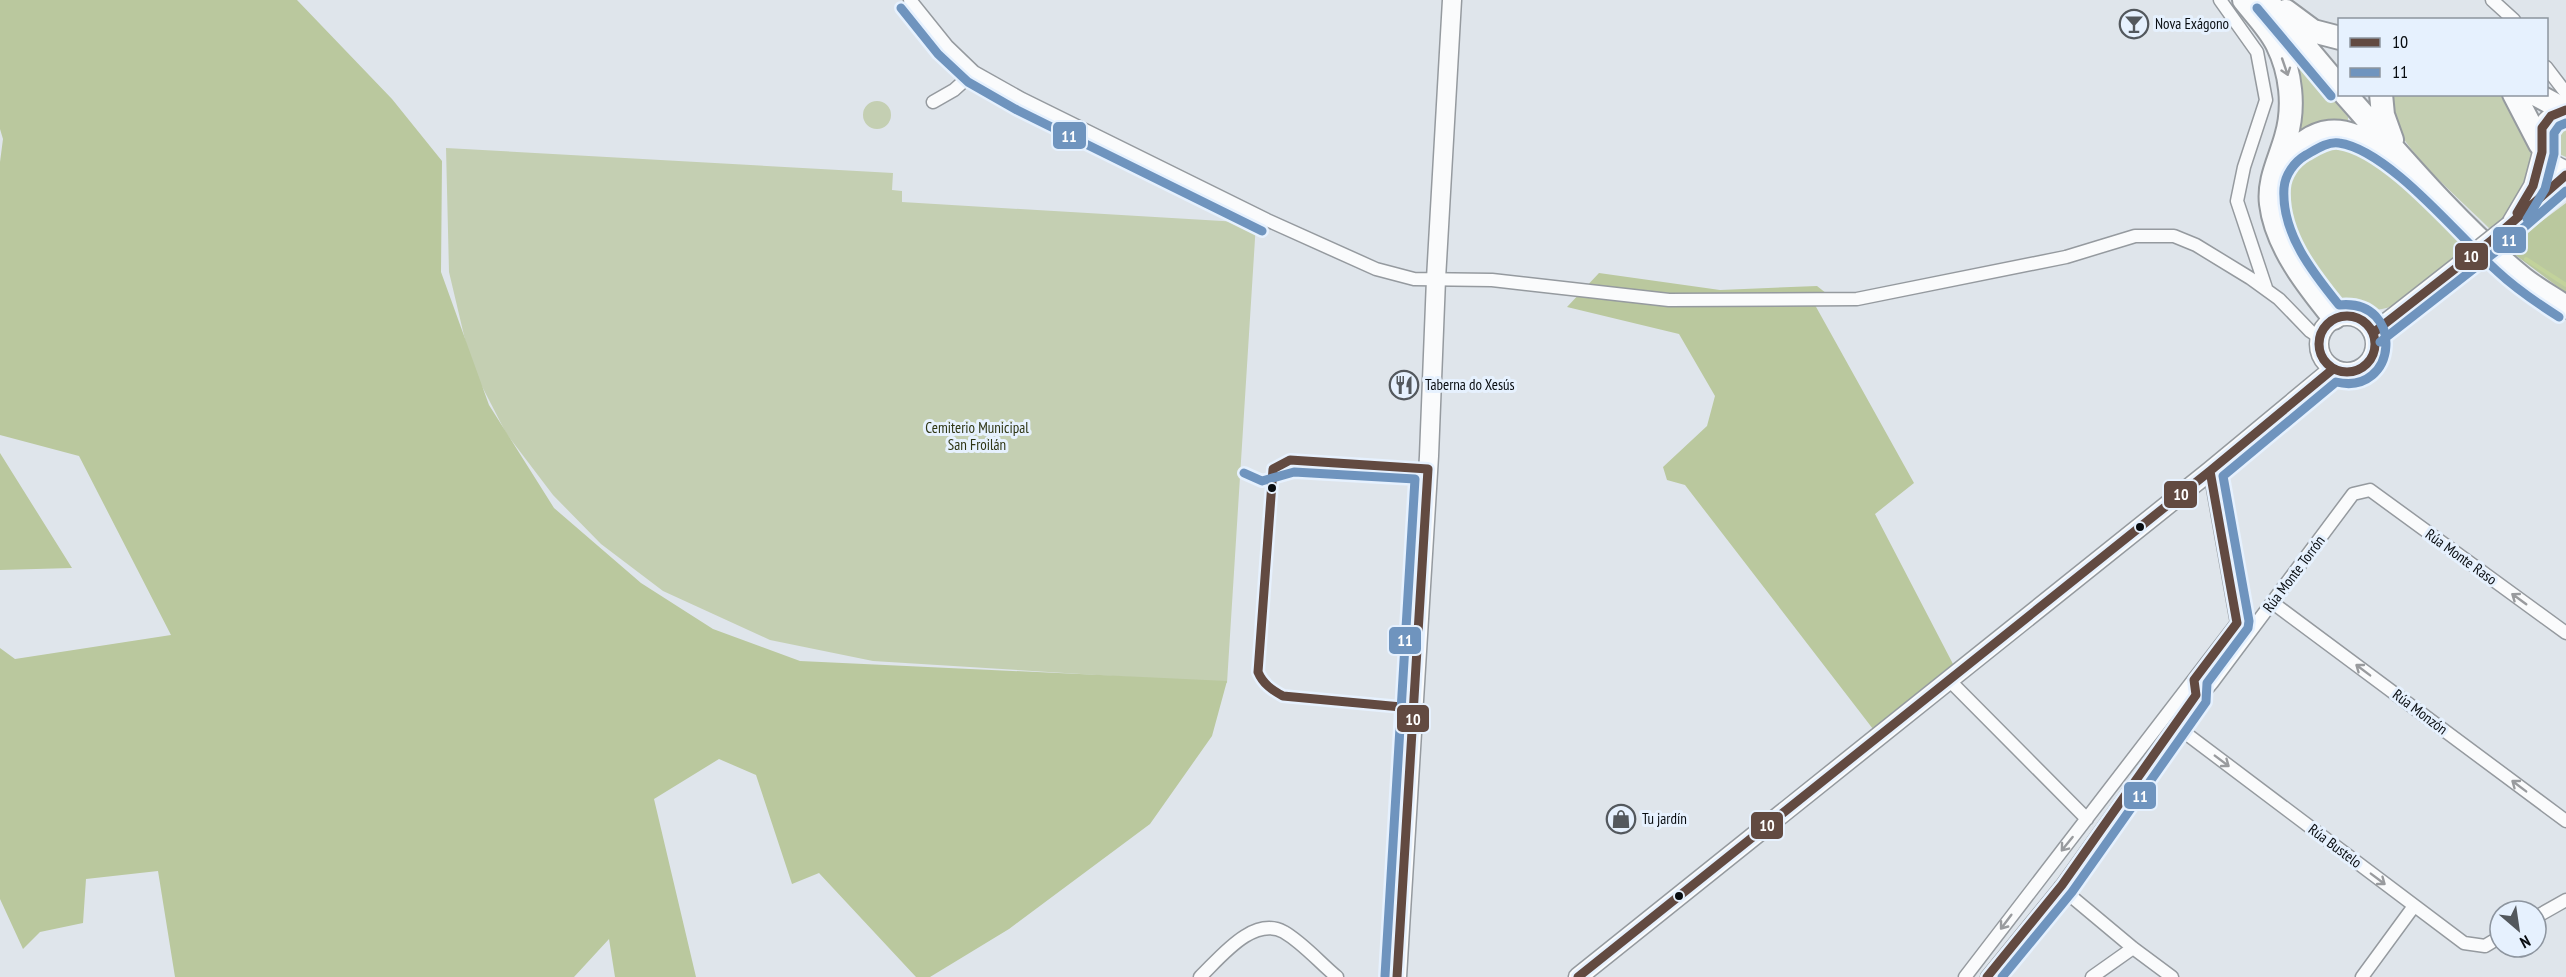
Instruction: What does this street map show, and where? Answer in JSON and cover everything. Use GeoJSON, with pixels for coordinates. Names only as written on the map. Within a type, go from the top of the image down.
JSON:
{"type":"FeatureCollection","features":[{"type":"Feature","properties":{"kind":"highway"},"geometry":{"type":"LineString","coordinates":[[2244,0],[2277,43],[2288,75],[2292,108],[2287,136],[2274,171],[2270,203],[2290,257],[2334,318]]}},
{"type":"Feature","properties":{"kind":"highway"},"geometry":{"type":"LineString","coordinates":[[2255,0],[2302,45]]}},
{"type":"Feature","properties":{"kind":"highway"},"geometry":{"type":"LineString","coordinates":[[2266,0],[2338,86]]}},
{"type":"Feature","properties":{"kind":"highway"},"geometry":{"type":"LineString","coordinates":[[2276,0],[2294,19],[2313,31],[2338,37]]}},
{"type":"Feature","properties":{"kind":"highway"},"geometry":{"type":"LineString","coordinates":[[2347,96],[2404,161],[2522,277],[2566,307]]}},
{"type":"Feature","properties":{"kind":"highway"},"geometry":{"type":"LineString","coordinates":[[2380,96],[2383,115],[2404,161]]}},
{"type":"Feature","properties":{"kind":"highway"},"geometry":{"type":"LineString","coordinates":[[2515,96],[2541,148]]}},
{"type":"Feature","properties":{"kind":"highway"},"geometry":{"type":"LineString","coordinates":[[2274,171],[2295,147],[2314,136],[2338,130],[2368,140],[2404,161]]}},
{"type":"Feature","properties":{"kind":"main road"},"geometry":{"type":"LineString","coordinates":[[1397,977],[1429,456],[1436,279],[1452,0]]}},
{"type":"Feature","properties":{"kind":"main road"},"geometry":{"type":"LineString","coordinates":[[2510,225],[2533,186],[2541,148],[2542,128],[2553,103]]}},
{"type":"Feature","properties":{"kind":"main road"},"geometry":{"type":"LineString","coordinates":[[2541,148],[2548,161],[2566,170]]}},
{"type":"Feature","properties":{"kind":"main road"},"geometry":{"type":"LineString","coordinates":[[2373,333],[2510,225],[2566,175]]}},
{"type":"Feature","properties":{"kind":"main road"},"geometry":{"type":"LineString","coordinates":[[2343,316],[2360,318],[2367,323],[2373,333],[2376,348],[2369,363],[2355,372],[2347,373],[2333,369],[2321,355],[2319,337],[2323,329],[2334,318],[2343,316]]}},
{"type":"Feature","properties":{"kind":"main road"},"geometry":{"type":"LineString","coordinates":[[1578,977],[2210,471],[2333,369]]}},
{"type":"Feature","properties":{"kind":"street"},"geometry":{"type":"LineString","coordinates":[[910,0],[947,46],[974,72],[1022,99],[1274,224],[1376,269],[1414,279],[1492,280],[1669,300],[1857,298],[2066,257],[2135,236],[2175,236],[2266,290],[2295,313],[2310,331],[2319,337]]}},
{"type":"Feature","properties":{"kind":"street"},"geometry":{"type":"LineString","coordinates":[[2220,0],[2257,52],[2266,100],[2244,167],[2236,201],[2266,290]]}},
{"type":"Feature","properties":{"kind":"street"},"geometry":{"type":"LineString","coordinates":[[2492,0],[2512,18]]}},
{"type":"Feature","properties":{"kind":"street"},"geometry":{"type":"LineString","coordinates":[[933,102],[954,90],[974,72]]}},
{"type":"Feature","properties":{"kind":"street"},"geometry":{"type":"LineString","coordinates":[[2548,73],[2553,103]]}},
{"type":"Feature","properties":{"kind":"street"},"geometry":{"type":"LineString","coordinates":[[1965,977],[2237,623],[2210,471]]}},
{"type":"Feature","properties":{"kind":"street","name":"Rúa Monte Raso"},"geometry":{"type":"LineString","coordinates":[[2353,494],[2370,490],[2566,633]]}},
{"type":"Feature","properties":{"kind":"street","name":"Rúa Monte Torrón"},"geometry":{"type":"LineString","coordinates":[[2176,726],[2212,683],[2353,494]]}},
{"type":"Feature","properties":{"kind":"street","name":"Rúa Monzón"},"geometry":{"type":"LineString","coordinates":[[2273,603],[2566,821]]}},
{"type":"Feature","properties":{"kind":"street"},"geometry":{"type":"LineString","coordinates":[[1949,680],[2087,819]]}},
{"type":"Feature","properties":{"kind":"street"},"geometry":{"type":"LineString","coordinates":[[2194,680],[2212,683]]}},
{"type":"Feature","properties":{"kind":"street","name":"Rúa Monte Torrón"},"geometry":{"type":"LineString","coordinates":[[1990,975],[2060,887],[2176,726],[2196,695],[2194,680]]}},
{"type":"Feature","properties":{"kind":"street","name":"Rúa Bustelo"},"geometry":{"type":"LineString","coordinates":[[2176,726],[2464,943],[2485,946],[2488,944]]}},
{"type":"Feature","properties":{"kind":"street"},"geometry":{"type":"LineString","coordinates":[[2044,872],[2057,870],[2062,875],[2060,887]]}},
{"type":"Feature","properties":{"kind":"street"},"geometry":{"type":"LineString","coordinates":[[2044,872],[2042,886],[2048,890],[2060,887]]}},
{"type":"Feature","properties":{"kind":"street"},"geometry":{"type":"LineString","coordinates":[[2060,887],[2133,948],[2172,977]]}},
{"type":"Feature","properties":{"kind":"street"},"geometry":{"type":"LineString","coordinates":[[2548,910],[2566,900]]}},
{"type":"Feature","properties":{"kind":"street"},"geometry":{"type":"LineString","coordinates":[[2362,977],[2414,906]]}},
{"type":"Feature","properties":{"kind":"street"},"geometry":{"type":"LineString","coordinates":[[1200,977],[1250,932],[1269,928],[1283,932],[1337,977]]}},
{"type":"Feature","properties":{"kind":"street"},"geometry":{"type":"LineString","coordinates":[[2092,977],[2133,948]]}},
{"type":"Feature","properties":{"kind":"street"},"geometry":{"type":"LineString","coordinates":[[1976,963],[1981,973],[1990,975]]}},
{"type":"Feature","properties":{"kind":"street"},"geometry":{"type":"LineString","coordinates":[[1975,977],[1976,963]]}},
{"type":"Feature","properties":{"kind":"green space"},"geometry":{"type":"Polygon","coordinates":[[[0,0],[297,0],[392,99],[442,161],[441,272],[489,405],[554,508],[641,583],[713,629],[800,661],[1227,681],[1212,736],[1150,824],[1009,929],[930,977],[916,977],[819,873],[792,884],[756,775],[719,759],[654,799],[696,977],[615,977],[609,939],[574,977],[175,977],[158,871],[86,879],[83,923],[40,932],[23,949],[0,899],[0,648],[15,659],[171,635],[79,456],[0,435],[0,162],[3,139],[0,129],[0,0]]]}},
{"type":"Feature","properties":{"kind":"green space"},"geometry":{"type":"Polygon","coordinates":[[[2292,53],[2348,117],[2348,120],[2295,132],[2292,53]]]}},
{"type":"Feature","properties":{"kind":"green space"},"geometry":{"type":"Polygon","coordinates":[[[2390,96],[2504,96],[2530,145],[2531,168],[2522,192],[2490,229],[2428,169],[2406,143],[2394,122],[2390,96]]]}},
{"type":"Feature","properties":{"kind":"green space"},"geometry":{"type":"Polygon","coordinates":[[[877,101],[887,105],[891,115],[887,125],[877,129],[867,125],[863,115],[867,105],[877,101]]]}},
{"type":"Feature","properties":{"kind":"green space"},"geometry":{"type":"Polygon","coordinates":[[[2566,117],[2566,157],[2557,153],[2549,140],[2553,125],[2566,117]]]}},
{"type":"Feature","properties":{"kind":"green space"},"geometry":{"type":"Polygon","coordinates":[[[2340,139],[2387,164],[2467,247],[2408,296],[2392,306],[2379,310],[2347,306],[2335,299],[2321,284],[2309,265],[2290,222],[2286,200],[2288,179],[2297,160],[2314,145],[2340,139]]]}},
{"type":"Feature","properties":{"kind":"green space","name":"Cemiterio Municipal San Froilán"},"geometry":{"type":"Polygon","coordinates":[[[446,148],[893,173],[892,190],[902,191],[902,202],[1256,223],[1227,683],[873,661],[770,640],[663,591],[601,544],[553,495],[506,433],[471,365],[449,272],[446,148]]]}},
{"type":"Feature","properties":{"kind":"green space"},"geometry":{"type":"Polygon","coordinates":[[[2566,203],[2566,293],[2506,248],[2566,203]]]}},
{"type":"Feature","properties":{"kind":"green space"},"geometry":{"type":"Polygon","coordinates":[[[1599,273],[1720,290],[1817,286],[1831,297],[1815,305],[1914,483],[1875,514],[1953,664],[1873,729],[1685,485],[1667,480],[1663,467],[1707,426],[1715,396],[1679,334],[1567,307],[1599,273]]]}},
{"type":"Feature","properties":{"kind":"green space"},"geometry":{"type":"Polygon","coordinates":[[[0,453],[72,568],[0,570],[0,453]]]}},
{"type":"Feature","properties":{"kind":"waterway"},"geometry":{"type":"LineString","coordinates":[[2526,259],[2566,285]]}},
{"type":"Feature","properties":{"kind":"transit line","name":"11"},"geometry":{"type":"LineString","coordinates":[[901,8],[938,54],[968,82],[1017,110],[1262,231]]}},
{"type":"Feature","properties":{"kind":"transit line","name":"11"},"geometry":{"type":"LineString","coordinates":[[2257,8],[2331,96]]}},
{"type":"Feature","properties":{"kind":"transit line","name":"10"},"geometry":{"type":"LineString","coordinates":[[2517,213],[2533,186],[2542,152],[2542,128],[2551,116],[2566,110]]}},
{"type":"Feature","properties":{"kind":"transit line","name":"11"},"geometry":{"type":"LineString","coordinates":[[2527,219],[2545,189],[2554,154],[2554,133],[2559,126],[2566,123]]}},
{"type":"Feature","properties":{"kind":"transit line","name":"11"},"geometry":{"type":"LineString","coordinates":[[2002,977],[2072,892],[2206,702],[2207,683],[2248,628],[2249,621],[2223,476],[2336,382],[2357,383],[2372,375],[2382,362],[2386,346],[2384,330],[2376,316],[2361,307],[2339,305],[2309,266],[2293,236],[2284,205],[2284,188],[2286,178],[2294,165],[2306,155],[2330,143],[2339,143],[2359,149],[2401,178],[2504,278],[2559,317]]}},
{"type":"Feature","properties":{"kind":"transit line","name":"10"},"geometry":{"type":"LineString","coordinates":[[2373,333],[2492,240],[2566,175]]}},
{"type":"Feature","properties":{"kind":"transit line","name":"11"},"geometry":{"type":"LineString","coordinates":[[2380,342],[2499,249],[2566,191]]}},
{"type":"Feature","properties":{"kind":"transit line","name":"10"},"geometry":{"type":"LineString","coordinates":[[2341,316],[2353,316],[2363,320],[2371,328],[2375,344],[2371,360],[2363,368],[2353,372],[2341,372],[2331,368],[2323,360],[2319,350],[2319,338],[2323,328],[2331,320],[2341,316]]}},
{"type":"Feature","properties":{"kind":"transit line","name":"10"},"geometry":{"type":"LineString","coordinates":[[1578,977],[2210,471],[2333,369]]}},
{"type":"Feature","properties":{"kind":"transit line","name":"10"},"geometry":{"type":"LineString","coordinates":[[1397,977],[1428,469],[1290,460],[1273,469],[1258,672],[1262,680],[1283,696],[1412,708]]}},
{"type":"Feature","properties":{"kind":"transit line","name":"10"},"geometry":{"type":"LineString","coordinates":[[1987,977],[2062,885],[2196,695],[2194,680],[2237,623],[2210,471]]}},
{"type":"Feature","properties":{"kind":"transit line","name":"11"},"geometry":{"type":"LineString","coordinates":[[1244,473],[1262,481],[1294,472],[1415,479],[1385,976]]}},
{"type":"Feature","properties":{"kind":"place","name":"Nova Exágono"},"geometry":{"type":"Point","coordinates":[2134,24]}},
{"type":"Feature","properties":{"kind":"place","name":"Taberna do Xesús"},"geometry":{"type":"Point","coordinates":[1404,385]}},
{"type":"Feature","properties":{"kind":"place","name":"Tu jardín"},"geometry":{"type":"Point","coordinates":[1621,819]}}]}
